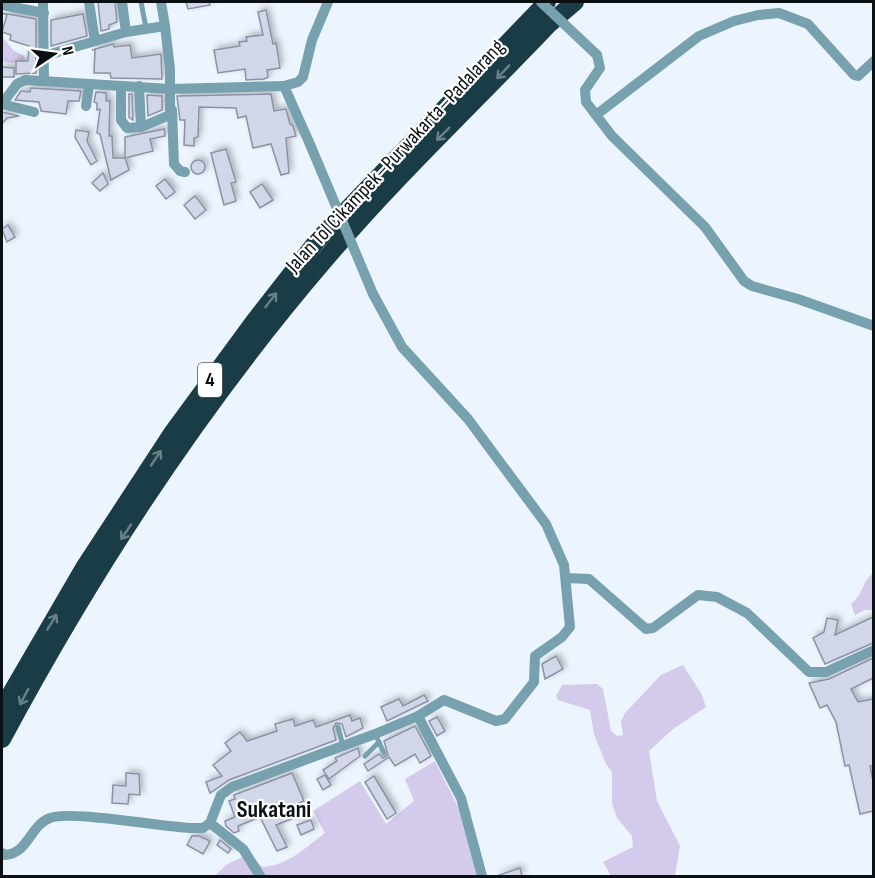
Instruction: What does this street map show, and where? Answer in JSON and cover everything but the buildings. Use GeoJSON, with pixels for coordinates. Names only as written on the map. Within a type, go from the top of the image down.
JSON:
{"type":"FeatureCollection","features":[{"type":"Feature","properties":{"kind":"highway","name":"Jalan Tol Cikampek–Purwakarta–Padalarang"},"geometry":{"type":"LineString","coordinates":[[2,739],[42,663],[97,575],[234,373],[322,262],[528,33],[547,2]]}},
{"type":"Feature","properties":{"kind":"highway","name":"Jalan Tol Cikampek–Purwakarta–Padalarang"},"geometry":{"type":"LineString","coordinates":[[2,709],[90,559],[172,432],[317,241],[528,33],[574,2]]}},
{"type":"Feature","properties":{"kind":"street"},"geometry":{"type":"LineString","coordinates":[[43,2],[44,81]]}},
{"type":"Feature","properties":{"kind":"street"},"geometry":{"type":"LineString","coordinates":[[89,2],[95,40]]}},
{"type":"Feature","properties":{"kind":"street"},"geometry":{"type":"LineString","coordinates":[[122,2],[126,32]]}},
{"type":"Feature","properties":{"kind":"street"},"geometry":{"type":"LineString","coordinates":[[121,86],[122,125],[127,128],[141,127],[170,115],[170,69],[161,2]]}},
{"type":"Feature","properties":{"kind":"street"},"geometry":{"type":"LineString","coordinates":[[34,112],[2,104],[20,82],[44,81],[169,88],[284,86],[298,82],[303,77],[312,40],[328,2]]}},
{"type":"Feature","properties":{"kind":"street"},"geometry":{"type":"LineString","coordinates":[[541,2],[597,55],[600,68],[584,95],[596,115],[612,136],[705,227],[747,284],[873,326]]}},
{"type":"Feature","properties":{"kind":"street"},"geometry":{"type":"LineString","coordinates":[[2,5],[44,13]]}},
{"type":"Feature","properties":{"kind":"street"},"geometry":{"type":"LineString","coordinates":[[596,115],[699,36],[734,21],[758,15],[779,14],[808,24],[855,76],[873,61]]}},
{"type":"Feature","properties":{"kind":"street"},"geometry":{"type":"LineString","coordinates":[[44,56],[126,32],[165,26]]}},
{"type":"Feature","properties":{"kind":"street"},"geometry":{"type":"LineString","coordinates":[[86,106],[89,85]]}},
{"type":"Feature","properties":{"kind":"street"},"geometry":{"type":"LineString","coordinates":[[139,86],[141,127]]}},
{"type":"Feature","properties":{"kind":"street"},"geometry":{"type":"LineString","coordinates":[[3,854],[19,852],[45,821],[52,817],[75,816],[203,828],[216,814],[216,804],[221,795],[232,787],[343,746],[377,738],[418,716],[436,703],[447,700],[496,721],[506,719],[534,682],[535,656],[569,630],[566,578],[552,535],[533,505],[468,419],[402,347],[373,294],[284,86]]}},
{"type":"Feature","properties":{"kind":"street"},"geometry":{"type":"LineString","coordinates":[[169,88],[174,164],[180,171],[185,172]]}},
{"type":"Feature","properties":{"kind":"street"},"geometry":{"type":"LineString","coordinates":[[566,578],[589,579],[645,629],[653,628],[699,595],[717,597],[747,613],[802,667],[814,674],[826,672],[873,650]]}},
{"type":"Feature","properties":{"kind":"street"},"geometry":{"type":"LineString","coordinates":[[418,716],[461,798],[482,876]]}},
{"type":"Feature","properties":{"kind":"street"},"geometry":{"type":"LineString","coordinates":[[210,823],[243,849],[260,876]]}},
{"type":"Feature","properties":{"kind":"lane"},"geometry":{"type":"LineString","coordinates":[[141,2],[146,28]]}},
{"type":"Feature","properties":{"kind":"lane"},"geometry":{"type":"LineString","coordinates":[[338,727],[343,746]]}},
{"type":"Feature","properties":{"kind":"lane"},"geometry":{"type":"LineString","coordinates":[[377,738],[384,753]]}},
{"type":"Feature","properties":{"kind":"lane"},"geometry":{"type":"LineString","coordinates":[[365,756],[377,738]]}},
{"type":"Feature","properties":{"kind":"shaded area"},"geometry":{"type":"Polygon","coordinates":[[[2,36],[13,50],[24,56],[25,60],[13,63],[2,61],[2,36]]]}},
{"type":"Feature","properties":{"kind":"shaded area"},"geometry":{"type":"Polygon","coordinates":[[[873,556],[873,610],[865,610],[855,615],[851,604],[872,574],[873,556]]]}},
{"type":"Feature","properties":{"kind":"shaded area"},"geometry":{"type":"Polygon","coordinates":[[[683,665],[701,693],[706,707],[673,729],[649,751],[657,801],[680,846],[675,876],[611,876],[603,862],[633,847],[632,836],[617,818],[612,803],[612,772],[606,764],[594,734],[590,710],[558,700],[556,696],[562,685],[597,684],[603,689],[611,731],[617,736],[623,735],[621,721],[625,713],[661,675],[683,665]]]}},
{"type":"Feature","properties":{"kind":"shaded area"},"geometry":{"type":"Polygon","coordinates":[[[435,761],[461,813],[477,876],[215,876],[226,865],[249,854],[263,867],[272,866],[296,855],[325,833],[313,811],[360,781],[386,824],[414,801],[405,779],[435,761]]]}},
{"type":"Feature","properties":{"kind":"district","name":"Sukatani"},"geometry":{"type":"Point","coordinates":[274,809]}}]}
